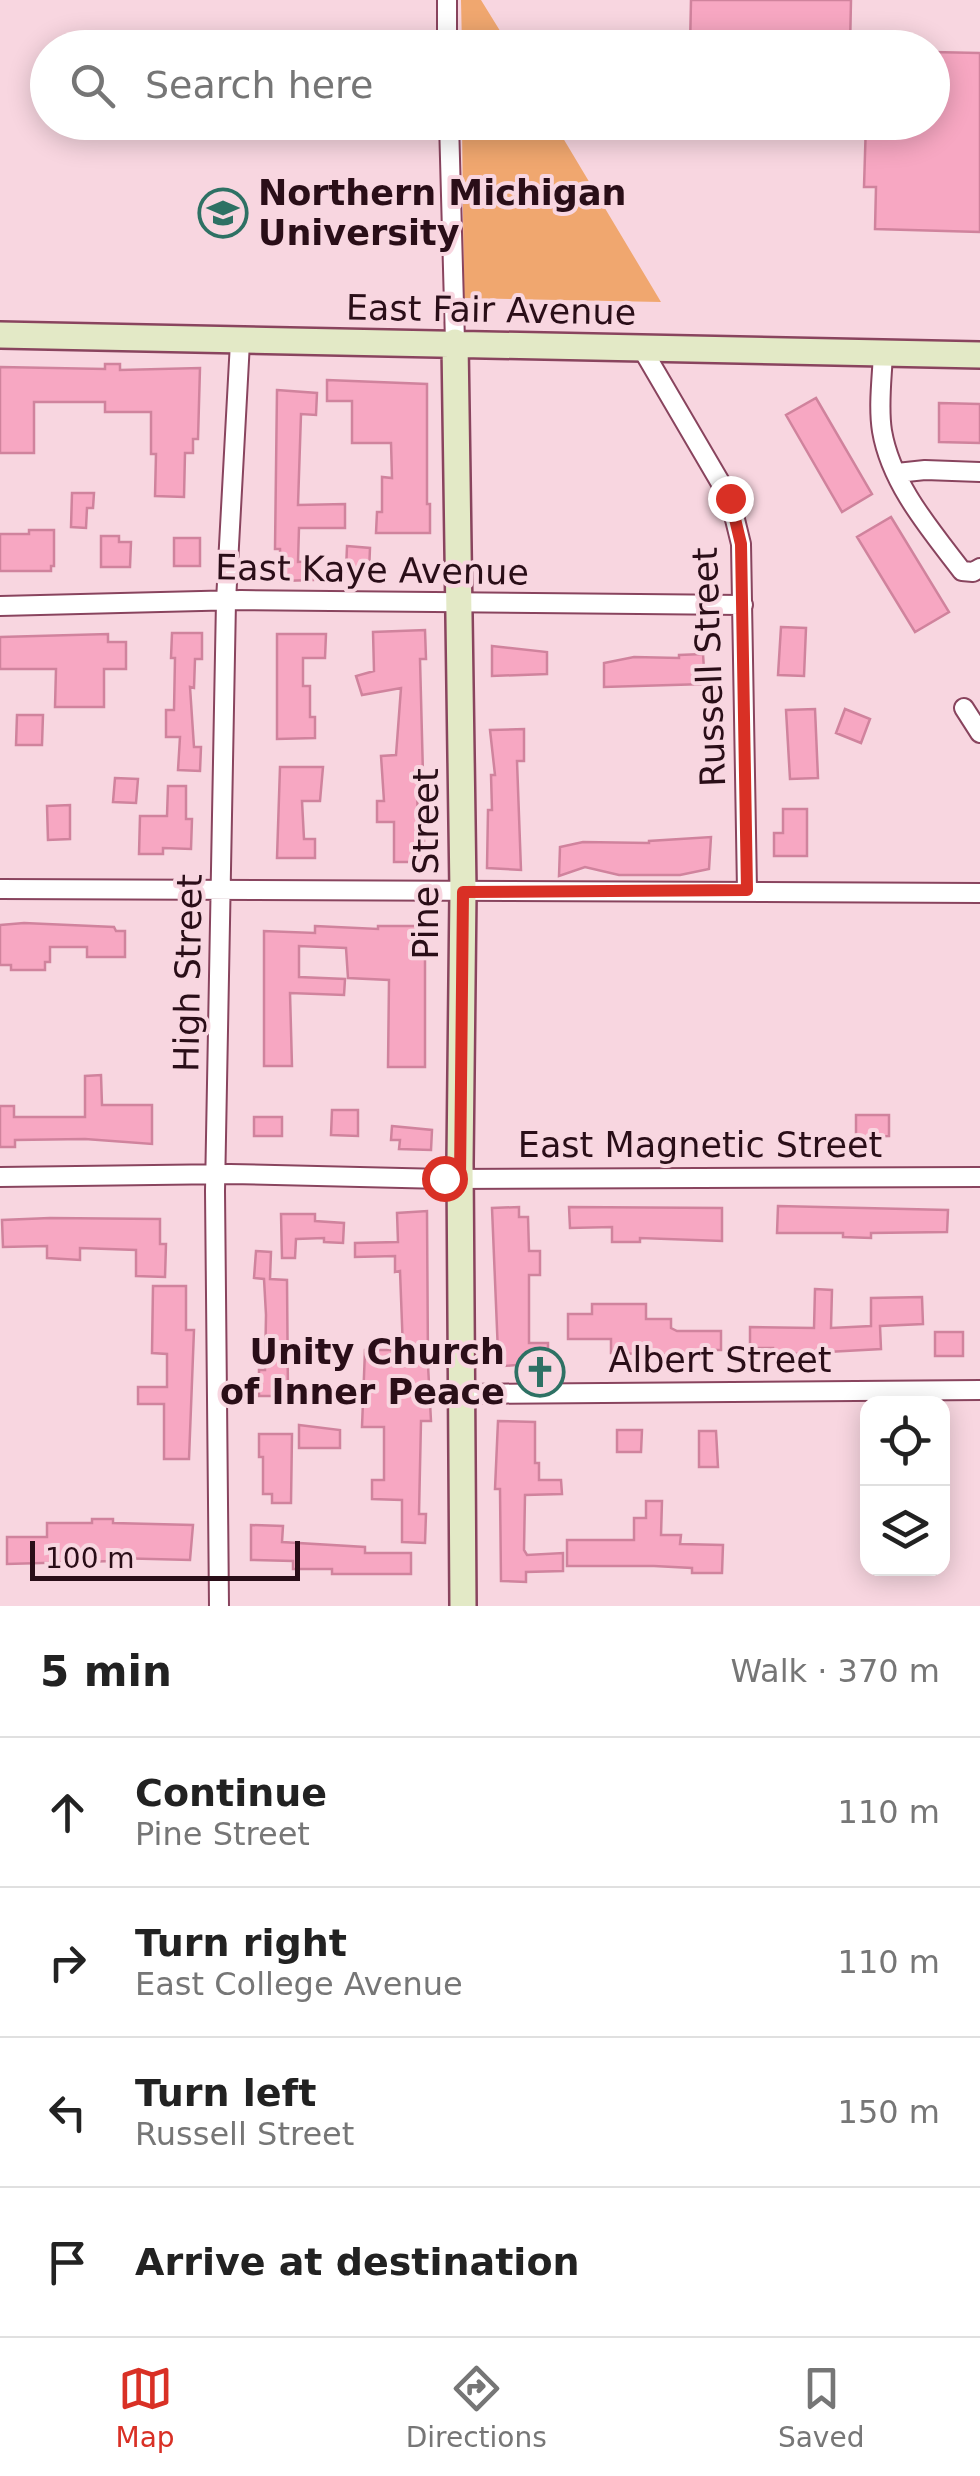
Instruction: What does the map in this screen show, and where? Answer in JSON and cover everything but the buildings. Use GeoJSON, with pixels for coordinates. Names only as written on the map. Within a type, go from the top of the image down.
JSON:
{"type":"FeatureCollection","features":[{"type":"Feature","properties":{"kind":"street"},"geometry":{"type":"LineString","coordinates":[[447,0],[447,30]]}},
{"type":"Feature","properties":{"kind":"street","name":"Pine Street"},"geometry":{"type":"LineString","coordinates":[[449,140],[463,892],[463,1606]]}},
{"type":"Feature","properties":{"kind":"street","name":"East Fair Avenue"},"geometry":{"type":"LineString","coordinates":[[0,336],[980,354]]}},
{"type":"Feature","properties":{"kind":"street","name":"High Street"},"geometry":{"type":"LineString","coordinates":[[219,1606],[216,1175],[226,601],[240,342]]}},
{"type":"Feature","properties":{"kind":"street","name":"Russell Street"},"geometry":{"type":"LineString","coordinates":[[641,347],[730,498],[741,544],[747,890]]}},
{"type":"Feature","properties":{"kind":"street"},"geometry":{"type":"LineString","coordinates":[[883,353],[881,426],[887,453],[915,509],[962,572],[980,568]]}},
{"type":"Feature","properties":{"kind":"street"},"geometry":{"type":"LineString","coordinates":[[897,474],[925,470],[980,472]]}},
{"type":"Feature","properties":{"kind":"street","name":"East Kaye Avenue"},"geometry":{"type":"LineString","coordinates":[[0,606],[226,601],[743,605]]}},
{"type":"Feature","properties":{"kind":"street"},"geometry":{"type":"LineString","coordinates":[[964,708],[980,733]]}},
{"type":"Feature","properties":{"kind":"street"},"geometry":{"type":"LineString","coordinates":[[0,889],[980,893]]}},
{"type":"Feature","properties":{"kind":"street","name":"East Magnetic Street"},"geometry":{"type":"LineString","coordinates":[[0,1176],[980,1177]]}},
{"type":"Feature","properties":{"kind":"street","name":"Albert Street"},"geometry":{"type":"LineString","coordinates":[[461,1394],[980,1390]]}},
{"type":"Feature","properties":{"kind":"shaded area"},"geometry":{"type":"Polygon","coordinates":[[[461,0],[481,0],[500,30],[462,30],[461,0]]]}},
{"type":"Feature","properties":{"kind":"shaded area"},"geometry":{"type":"Polygon","coordinates":[[[462,140],[564,140],[661,302],[464,298],[462,140]]]}},
{"type":"Feature","properties":{"kind":"place","name":"Northern Michigan University"},"geometry":{"type":"Point","coordinates":[223,213]}},
{"type":"Feature","properties":{"kind":"place","name":"Unity Church of Inner Peace"},"geometry":{"type":"Point","coordinates":[540,1372]}},
{"type":"Feature","properties":{"kind":"route"},"geometry":{"type":"LineString","coordinates":[[444,1178],[460,1178],[463,892],[747,890],[741,544],[730,498]]}}]}
